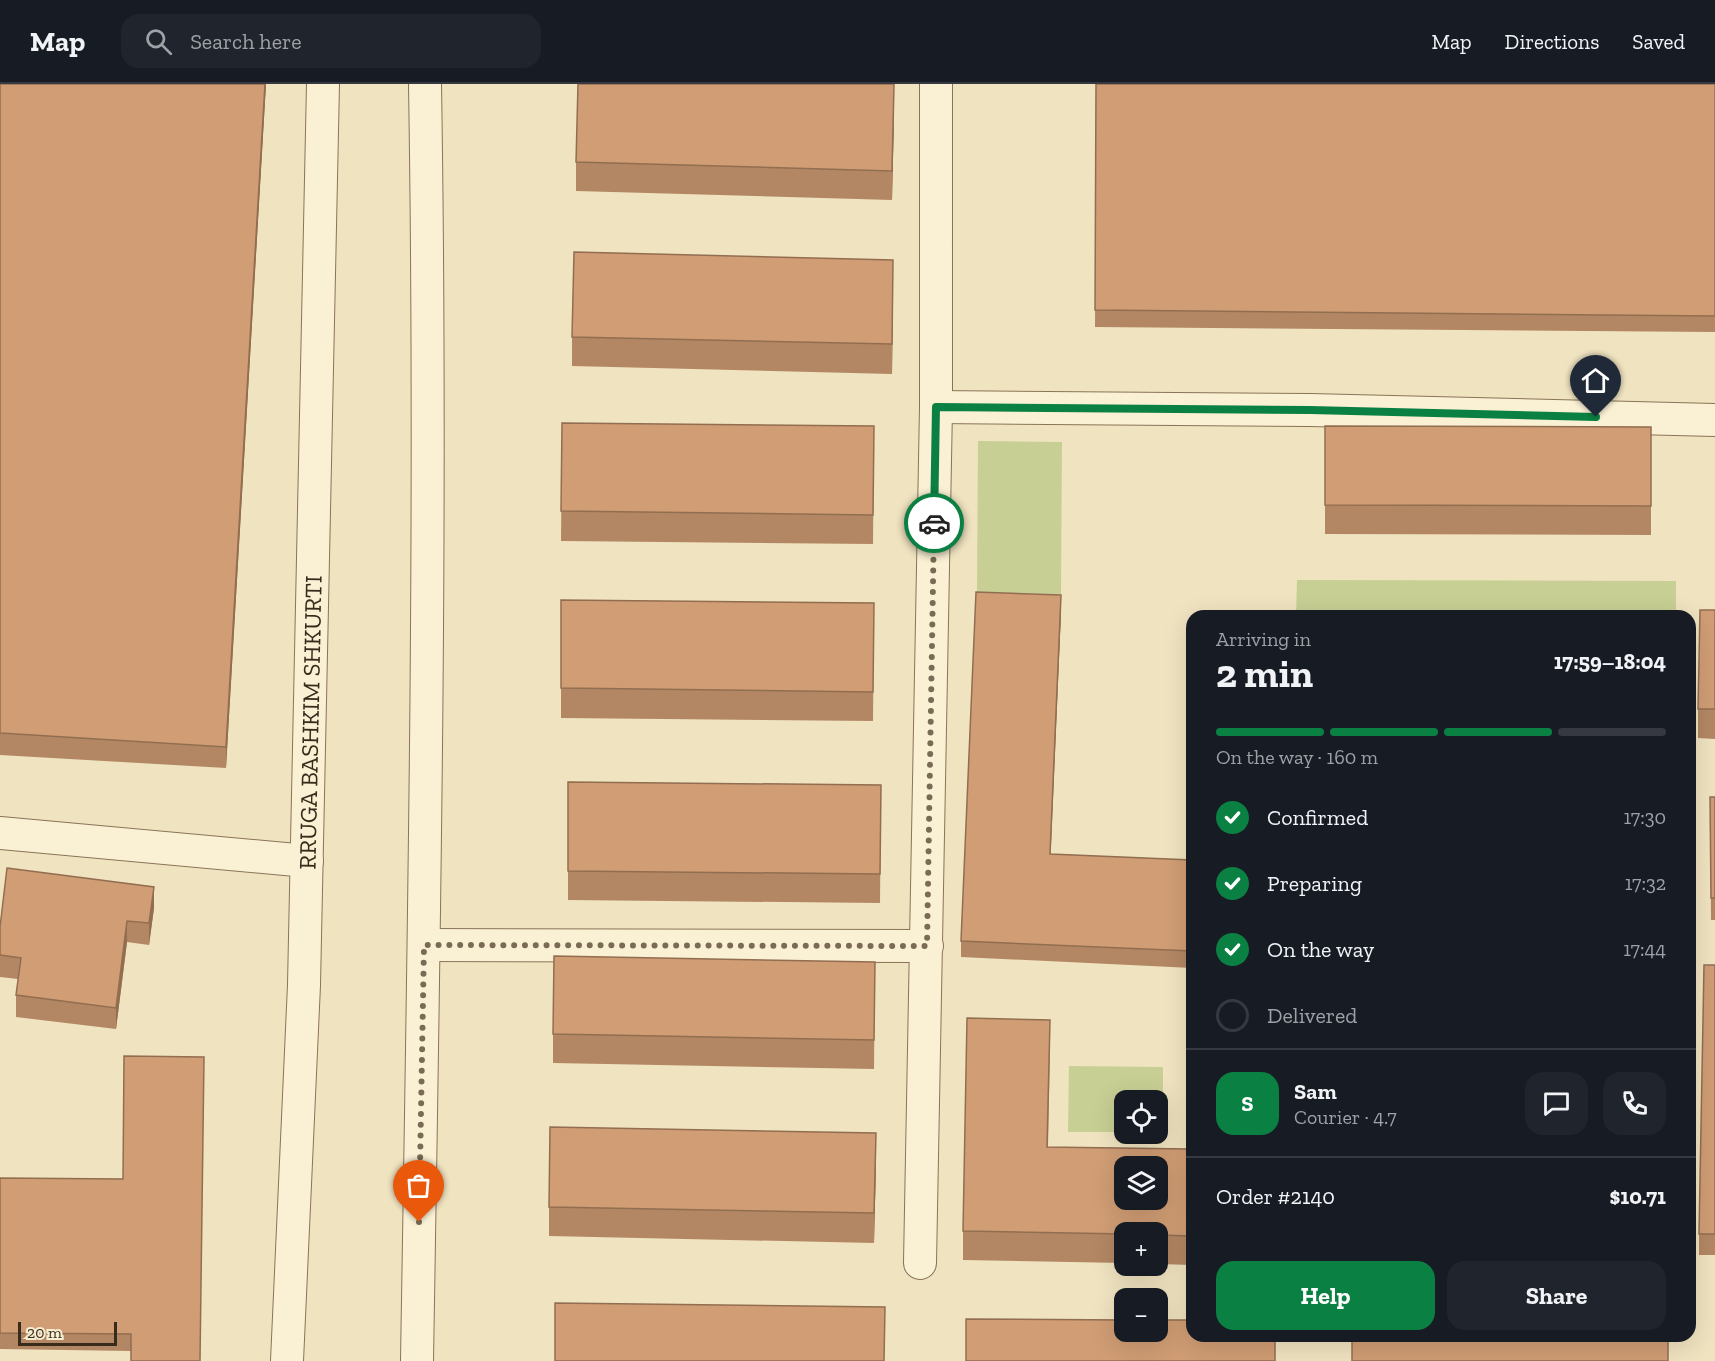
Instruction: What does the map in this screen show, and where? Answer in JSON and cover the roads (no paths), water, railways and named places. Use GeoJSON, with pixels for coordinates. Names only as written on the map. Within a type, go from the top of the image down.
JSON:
{"type":"FeatureCollection","features":[{"type":"Feature","properties":{"kind":"street","name":"RRUGA BASHKIM SHKURTI"},"geometry":{"type":"LineString","coordinates":[[287,1361],[307,861],[323,84]]}},
{"type":"Feature","properties":{"kind":"street"},"geometry":{"type":"LineString","coordinates":[[417,1361],[427,768],[428,266],[425,84]]}},
{"type":"Feature","properties":{"kind":"street"},"geometry":{"type":"LineString","coordinates":[[920,1263],[936,407],[936,84]]}},
{"type":"Feature","properties":{"kind":"street"},"geometry":{"type":"LineString","coordinates":[[936,407],[1310,410],[1715,420]]}},
{"type":"Feature","properties":{"kind":"street"},"geometry":{"type":"LineString","coordinates":[[0,833],[307,861]]}},
{"type":"Feature","properties":{"kind":"street"},"geometry":{"type":"LineString","coordinates":[[424,945],[927,946]]}}]}
